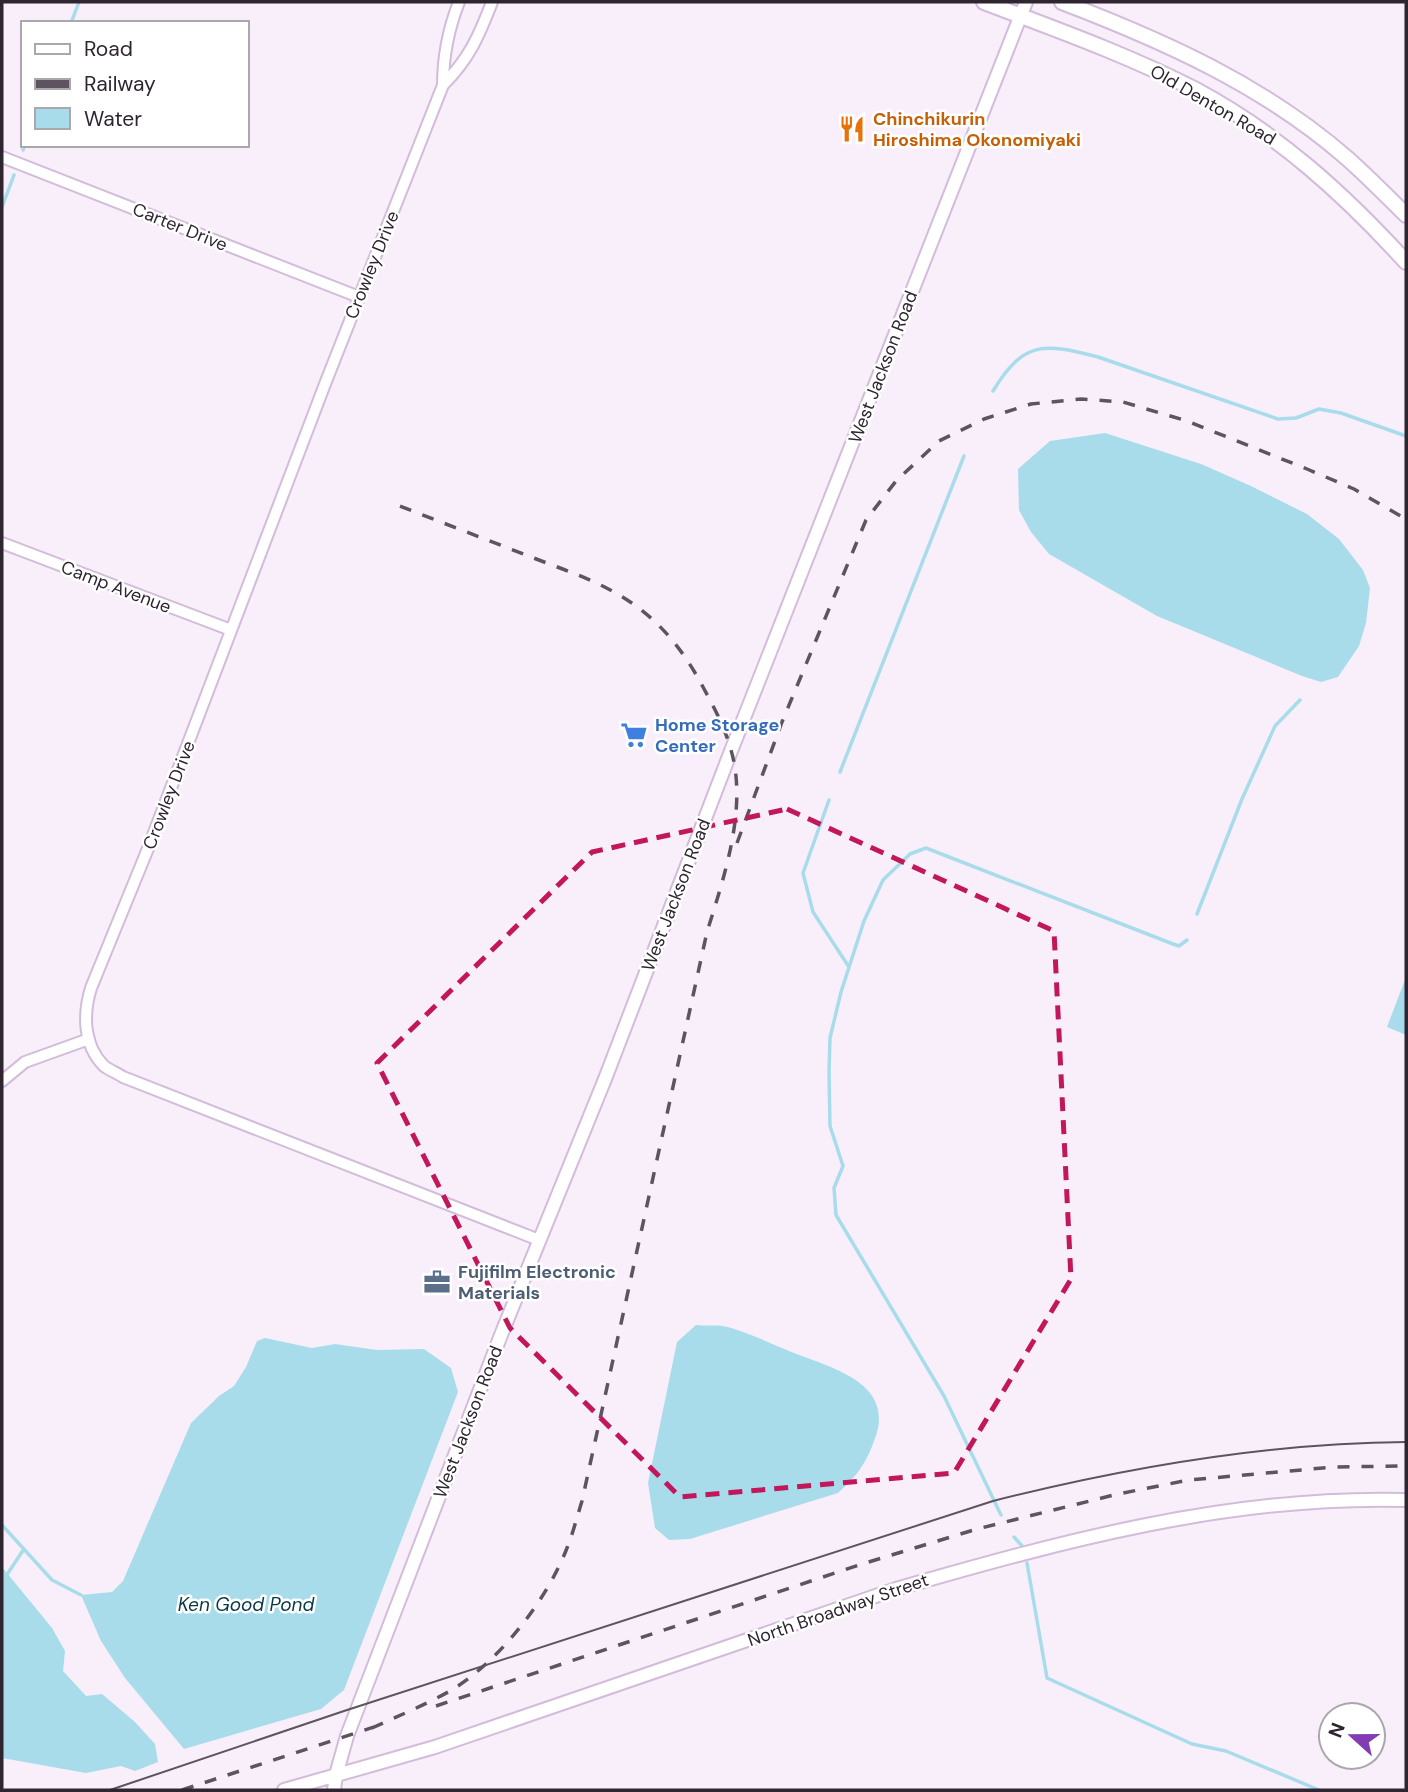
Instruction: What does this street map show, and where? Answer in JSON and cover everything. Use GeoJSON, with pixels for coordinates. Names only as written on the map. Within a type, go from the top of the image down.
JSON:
{"type":"FeatureCollection","features":[{"type":"Feature","properties":{"kind":"main road","name":"Old Denton Road"},"geometry":{"type":"LineString","coordinates":[[984,2],[1144,65],[1198,91],[1238,115],[1279,142],[1320,176],[1361,212],[1406,262]]}},
{"type":"Feature","properties":{"kind":"main road","name":"Old Denton Road"},"geometry":{"type":"LineString","coordinates":[[1062,2],[1154,39],[1233,79],[1285,112],[1346,158],[1406,215]]}},
{"type":"Feature","properties":{"kind":"street","name":"Crowley Drive"},"geometry":{"type":"LineString","coordinates":[[459,2],[448,29],[443,59],[443,85],[147,851],[91,988],[85,1022],[89,1039],[104,1066],[123,1077],[539,1240]]}},
{"type":"Feature","properties":{"kind":"street","name":"Crowley Drive"},"geometry":{"type":"LineString","coordinates":[[443,85],[461,67],[477,41],[492,2]]}},
{"type":"Feature","properties":{"kind":"street","name":"West Jackson Road"},"geometry":{"type":"LineString","coordinates":[[334,1790],[347,1736],[539,1240],[605,1079],[1027,2]]}},
{"type":"Feature","properties":{"kind":"street","name":"Carter Drive"},"geometry":{"type":"LineString","coordinates":[[2,156],[359,297]]}},
{"type":"Feature","properties":{"kind":"street","name":"Camp Avenue"},"geometry":{"type":"LineString","coordinates":[[2,544],[231,630]]}},
{"type":"Feature","properties":{"kind":"street"},"geometry":{"type":"LineString","coordinates":[[3,1079],[25,1062],[40,1055],[89,1039]]}},
{"type":"Feature","properties":{"kind":"street","name":"North Broadway Street"},"geometry":{"type":"LineString","coordinates":[[284,1790],[435,1747],[896,1588],[1054,1546],[1215,1513],[1287,1504],[1406,1500]]}},
{"type":"Feature","properties":{"kind":"highlighted area"},"geometry":{"type":"Polygon","coordinates":[[[787,809],[1054,931],[1071,1279],[954,1473],[680,1497],[510,1328],[377,1063],[592,852],[787,809]]]}},
{"type":"Feature","properties":{"kind":"water"},"geometry":{"type":"Polygon","coordinates":[[[1105,433],[1201,464],[1251,486],[1307,514],[1339,539],[1363,570],[1370,588],[1366,623],[1359,646],[1338,677],[1321,682],[1302,676],[1157,616],[1049,554],[1031,532],[1019,510],[1018,469],[1050,441],[1105,433]]]}},
{"type":"Feature","properties":{"kind":"water"},"geometry":{"type":"Polygon","coordinates":[[[1406,977],[1406,1035],[1387,1027],[1406,977]]]}},
{"type":"Feature","properties":{"kind":"water"},"geometry":{"type":"Polygon","coordinates":[[[696,1325],[723,1326],[749,1334],[827,1365],[870,1392],[877,1405],[879,1422],[874,1441],[860,1470],[838,1493],[690,1539],[669,1540],[655,1528],[648,1483],[677,1342],[696,1325]]]}},
{"type":"Feature","properties":{"kind":"water","name":"Ken Good Pond"},"geometry":{"type":"Polygon","coordinates":[[[265,1338],[312,1348],[335,1344],[377,1350],[424,1349],[451,1368],[458,1392],[344,1690],[321,1709],[184,1749],[125,1678],[101,1641],[81,1595],[112,1592],[123,1581],[191,1423],[219,1396],[234,1386],[257,1341],[265,1338]]]}},
{"type":"Feature","properties":{"kind":"water"},"geometry":{"type":"Polygon","coordinates":[[[2,1567],[52,1628],[65,1651],[63,1671],[86,1696],[102,1694],[135,1722],[155,1744],[158,1762],[135,1771],[121,1766],[86,1773],[2,1758],[2,1567]]]}},
{"type":"Feature","properties":{"kind":"waterway"},"geometry":{"type":"LineString","coordinates":[[72,21],[79,2]]}},
{"type":"Feature","properties":{"kind":"waterway"},"geometry":{"type":"LineString","coordinates":[[2,207],[14,175]]}},
{"type":"Feature","properties":{"kind":"waterway"},"geometry":{"type":"LineString","coordinates":[[993,391],[1004,374],[1026,354],[1049,348],[1063,349],[1098,357],[1278,419],[1296,418],[1319,409],[1341,413],[1406,436]]}},
{"type":"Feature","properties":{"kind":"waterway"},"geometry":{"type":"LineString","coordinates":[[840,772],[964,456]]}},
{"type":"Feature","properties":{"kind":"waterway"},"geometry":{"type":"LineString","coordinates":[[1197,914],[1242,799],[1275,726],[1300,700]]}},
{"type":"Feature","properties":{"kind":"waterway"},"geometry":{"type":"LineString","coordinates":[[829,800],[803,873],[813,912],[849,967]]}},
{"type":"Feature","properties":{"kind":"waterway"},"geometry":{"type":"LineString","coordinates":[[1001,1515],[944,1396],[836,1215],[834,1188],[843,1166],[830,1126],[829,1072],[830,1038],[841,992],[864,921],[883,880],[910,854],[926,848],[1173,944],[1179,946],[1187,940]]}},
{"type":"Feature","properties":{"kind":"waterway"},"geometry":{"type":"LineString","coordinates":[[2,1525],[52,1580],[81,1595]]}},
{"type":"Feature","properties":{"kind":"waterway"},"geometry":{"type":"LineString","coordinates":[[1014,1537],[1023,1547]]}},
{"type":"Feature","properties":{"kind":"waterway"},"geometry":{"type":"LineString","coordinates":[[2,1582],[24,1549]]}},
{"type":"Feature","properties":{"kind":"waterway"},"geometry":{"type":"LineString","coordinates":[[1027,1563],[1047,1678],[1192,1744],[1226,1751],[1319,1790]]}},
{"type":"Feature","properties":{"kind":"tram line"},"geometry":{"type":"LineString","coordinates":[[110,1790],[344,1711],[993,1501],[1198,1459],[1301,1447],[1406,1442]]}},
{"type":"Feature","properties":{"kind":"railway"},"geometry":{"type":"LineString","coordinates":[[737,843],[782,722],[866,520],[896,481],[939,441],[984,419],[1031,404],[1081,399],[1123,402],[1187,421],[1307,469],[1354,489],[1406,519]]}},
{"type":"Feature","properties":{"kind":"railway"},"geometry":{"type":"LineString","coordinates":[[372,1728],[450,1691],[486,1664],[534,1608],[567,1548],[582,1501],[707,932],[727,866],[737,795],[731,750],[715,710],[682,653],[647,614],[612,591],[585,578],[392,503]]}},
{"type":"Feature","properties":{"kind":"railway"},"geometry":{"type":"LineString","coordinates":[[436,1706],[859,1565],[977,1529],[1118,1494],[1189,1480],[1334,1467],[1406,1466]]}},
{"type":"Feature","properties":{"kind":"railway"},"geometry":{"type":"LineString","coordinates":[[182,1790],[380,1725]]}},
{"type":"Feature","properties":{"kind":"place","name":"Chinchikurin Hiroshima Okonomiyaki"},"geometry":{"type":"Point","coordinates":[852,129]}},
{"type":"Feature","properties":{"kind":"place","name":"Home Storage Center"},"geometry":{"type":"Point","coordinates":[634,735]}},
{"type":"Feature","properties":{"kind":"place","name":"Fujifilm Electronic Materials"},"geometry":{"type":"Point","coordinates":[437,1282]}}]}
